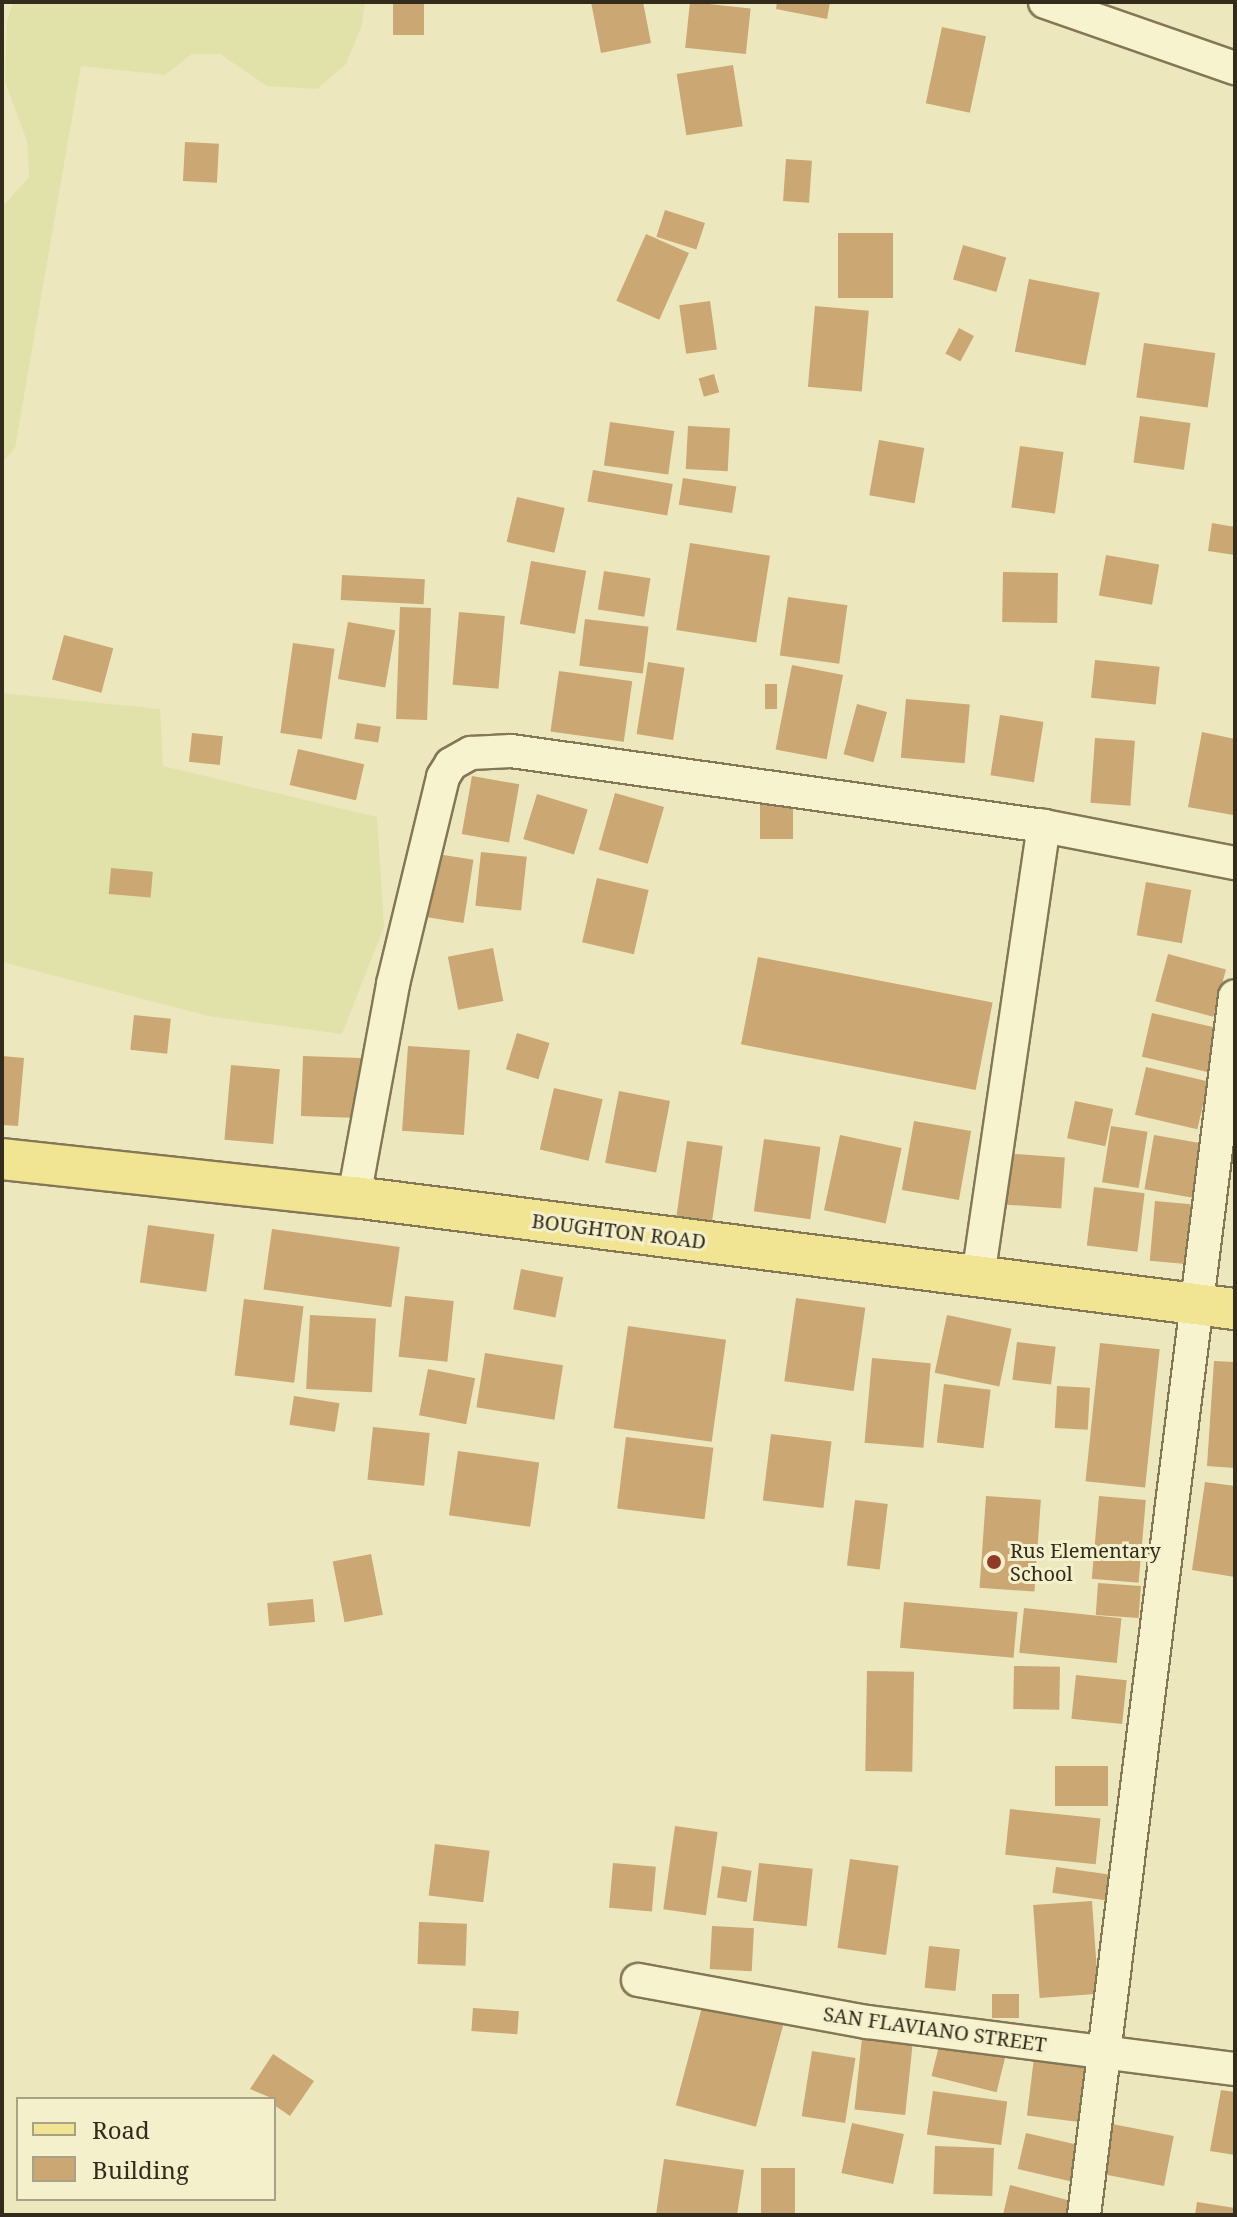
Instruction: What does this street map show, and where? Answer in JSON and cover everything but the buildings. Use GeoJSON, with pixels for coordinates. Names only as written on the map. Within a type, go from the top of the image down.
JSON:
{"type":"FeatureCollection","features":[{"type":"Feature","properties":{"kind":"main road","name":"BOUGHTON ROAD"},"geometry":{"type":"LineString","coordinates":[[2,1159],[354,1197],[1235,1309]]}},
{"type":"Feature","properties":{"kind":"street"},"geometry":{"type":"LineString","coordinates":[[1045,2],[1235,68]]}},
{"type":"Feature","properties":{"kind":"street"},"geometry":{"type":"LineString","coordinates":[[354,1197],[393,984],[443,777],[461,757],[511,751],[1044,826],[1235,863]]}},
{"type":"Feature","properties":{"kind":"street"},"geometry":{"type":"LineString","coordinates":[[978,1277],[1044,826]]}},
{"type":"Feature","properties":{"kind":"street"},"geometry":{"type":"LineString","coordinates":[[1084,2215],[1194,1304],[1235,996]]}},
{"type":"Feature","properties":{"kind":"street","name":"SAN FLAVIANO STREET"},"geometry":{"type":"LineString","coordinates":[[638,1980],[867,2022],[1235,2069]]}},
{"type":"Feature","properties":{"kind":"green space"},"geometry":{"type":"Polygon","coordinates":[[[13,2],[365,2],[362,25],[346,64],[317,89],[267,86],[220,54],[192,54],[165,75],[81,66],[15,448],[2,463],[2,207],[29,177],[27,141],[5,82],[7,22],[13,2]]]}},
{"type":"Feature","properties":{"kind":"green space"},"geometry":{"type":"Polygon","coordinates":[[[2,693],[160,709],[163,766],[377,817],[384,927],[342,1034],[208,1016],[2,962],[2,693]]]}},
{"type":"Feature","properties":{"kind":"place","name":"Rus Elementary School"},"geometry":{"type":"Point","coordinates":[994,1562]}}]}
